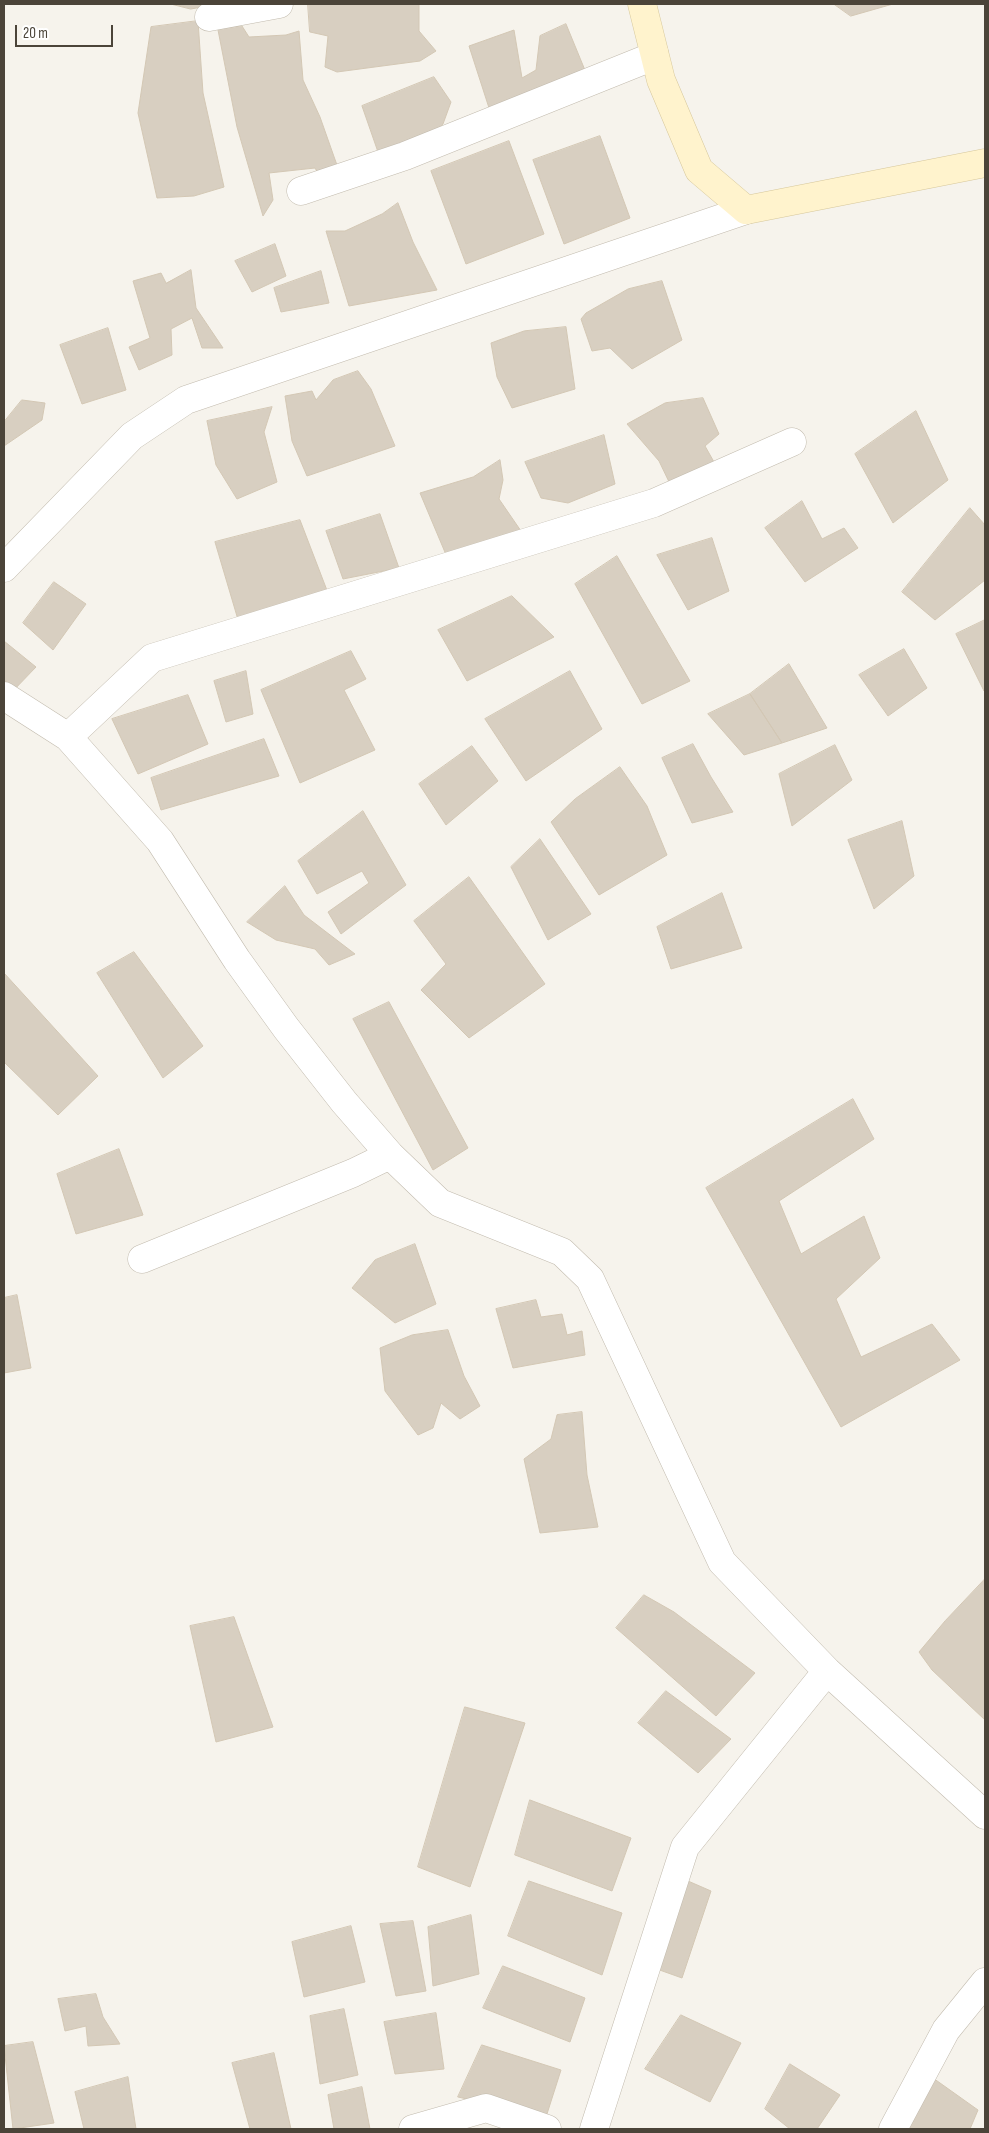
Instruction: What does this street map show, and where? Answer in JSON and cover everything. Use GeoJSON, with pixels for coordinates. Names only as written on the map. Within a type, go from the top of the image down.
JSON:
{"type":"FeatureCollection","features":[{"type":"Feature","properties":{"kind":"street"},"geometry":{"type":"LineString","coordinates":[[209,17],[279,4]]}},
{"type":"Feature","properties":{"kind":"street"},"geometry":{"type":"LineString","coordinates":[[642,4],[661,80],[699,170],[746,210]]}},
{"type":"Feature","properties":{"kind":"street"},"geometry":{"type":"LineString","coordinates":[[300,191],[405,156],[649,58],[654,53]]}},
{"type":"Feature","properties":{"kind":"street"},"geometry":{"type":"LineString","coordinates":[[4,568],[132,436],[186,400],[746,210],[985,163]]}},
{"type":"Feature","properties":{"kind":"street"},"geometry":{"type":"LineString","coordinates":[[68,737],[152,658],[654,503],[792,442]]}},
{"type":"Feature","properties":{"kind":"street"},"geometry":{"type":"LineString","coordinates":[[4,696],[68,737],[160,841],[242,968],[344,1102],[390,1155],[440,1203],[562,1252],[590,1279],[722,1562],[827,1671],[985,1815]]}},
{"type":"Feature","properties":{"kind":"street"},"geometry":{"type":"LineString","coordinates":[[142,1259],[353,1173],[390,1155]]}},
{"type":"Feature","properties":{"kind":"street"},"geometry":{"type":"LineString","coordinates":[[594,2129],[685,1847],[827,1671]]}},
{"type":"Feature","properties":{"kind":"street"},"geometry":{"type":"LineString","coordinates":[[892,2129],[946,2030],[985,1982]]}},
{"type":"Feature","properties":{"kind":"street"},"geometry":{"type":"LineString","coordinates":[[412,2129],[486,2108],[546,2129]]}},
{"type":"Feature","properties":{"kind":"building"},"geometry":{"type":"Polygon","coordinates":[[[171,4],[218,4],[191,9],[171,4]]]}},
{"type":"Feature","properties":{"kind":"building"},"geometry":{"type":"Polygon","coordinates":[[[308,4],[419,4],[419,31],[436,51],[420,61],[337,72],[325,67],[328,36],[310,32],[308,4]]]}},
{"type":"Feature","properties":{"kind":"building"},"geometry":{"type":"Polygon","coordinates":[[[834,4],[893,4],[851,16],[834,4]]]}},
{"type":"Feature","properties":{"kind":"building"},"geometry":{"type":"Polygon","coordinates":[[[198,21],[203,93],[224,187],[194,196],[157,198],[138,113],[151,27],[198,21]]]}},
{"type":"Feature","properties":{"kind":"building"},"geometry":{"type":"Polygon","coordinates":[[[566,24],[589,80],[490,111],[469,46],[514,30],[522,78],[536,70],[540,36],[566,24]]]}},
{"type":"Feature","properties":{"kind":"building"},"geometry":{"type":"Polygon","coordinates":[[[242,26],[249,37],[286,35],[299,31],[303,80],[320,117],[338,168],[323,182],[315,168],[269,173],[273,200],[263,216],[237,127],[218,30],[242,26]]]}},
{"type":"Feature","properties":{"kind":"building"},"geometry":{"type":"Polygon","coordinates":[[[434,77],[451,102],[443,124],[426,144],[378,152],[362,106],[434,77]]]}},
{"type":"Feature","properties":{"kind":"building"},"geometry":{"type":"Polygon","coordinates":[[[600,136],[630,218],[564,244],[533,160],[600,136]]]}},
{"type":"Feature","properties":{"kind":"building"},"geometry":{"type":"Polygon","coordinates":[[[509,141],[544,234],[466,264],[431,171],[509,141]]]}},
{"type":"Feature","properties":{"kind":"building"},"geometry":{"type":"Polygon","coordinates":[[[398,203],[413,242],[437,290],[349,306],[326,231],[345,231],[382,214],[398,203]]]}},
{"type":"Feature","properties":{"kind":"building"},"geometry":{"type":"Polygon","coordinates":[[[275,244],[286,276],[252,292],[235,261],[275,244]]]}},
{"type":"Feature","properties":{"kind":"building"},"geometry":{"type":"Polygon","coordinates":[[[191,270],[196,308],[223,348],[202,348],[192,318],[171,329],[172,355],[139,370],[129,347],[150,338],[133,281],[161,273],[166,283],[191,270]]]}},
{"type":"Feature","properties":{"kind":"building"},"geometry":{"type":"Polygon","coordinates":[[[321,271],[329,303],[281,312],[274,288],[321,271]]]}},
{"type":"Feature","properties":{"kind":"building"},"geometry":{"type":"Polygon","coordinates":[[[662,281],[682,340],[632,369],[610,348],[592,351],[581,319],[586,313],[628,289],[662,281]]]}},
{"type":"Feature","properties":{"kind":"building"},"geometry":{"type":"Polygon","coordinates":[[[566,327],[575,389],[512,408],[497,377],[491,343],[524,331],[566,327]]]}},
{"type":"Feature","properties":{"kind":"building"},"geometry":{"type":"Polygon","coordinates":[[[108,328],[126,390],[82,404],[60,345],[108,328]]]}},
{"type":"Feature","properties":{"kind":"building"},"geometry":{"type":"Polygon","coordinates":[[[358,371],[371,389],[395,446],[307,476],[292,441],[285,396],[312,391],[316,400],[333,380],[358,371]]]}},
{"type":"Feature","properties":{"kind":"building"},"geometry":{"type":"Polygon","coordinates":[[[703,398],[719,434],[705,446],[714,462],[671,486],[659,461],[627,424],[665,403],[703,398]]]}},
{"type":"Feature","properties":{"kind":"building"},"geometry":{"type":"Polygon","coordinates":[[[22,400],[45,403],[42,420],[4,446],[4,422],[22,400]]]}},
{"type":"Feature","properties":{"kind":"building"},"geometry":{"type":"Polygon","coordinates":[[[272,407],[264,432],[277,482],[237,499],[216,465],[207,421],[272,407]]]}},
{"type":"Feature","properties":{"kind":"building"},"geometry":{"type":"Polygon","coordinates":[[[916,411],[948,480],[893,523],[855,454],[916,411]]]}},
{"type":"Feature","properties":{"kind":"building"},"geometry":{"type":"Polygon","coordinates":[[[604,435],[615,484],[568,503],[541,498],[525,462],[604,435]]]}},
{"type":"Feature","properties":{"kind":"building"},"geometry":{"type":"Polygon","coordinates":[[[500,460],[503,480],[499,499],[521,531],[447,557],[420,493],[473,477],[500,460]]]}},
{"type":"Feature","properties":{"kind":"building"},"geometry":{"type":"Polygon","coordinates":[[[802,501],[822,539],[844,528],[858,548],[805,582],[765,528],[802,501]]]}},
{"type":"Feature","properties":{"kind":"building"},"geometry":{"type":"Polygon","coordinates":[[[970,508],[985,525],[985,580],[935,620],[902,592],[970,508]]]}},
{"type":"Feature","properties":{"kind":"building"},"geometry":{"type":"Polygon","coordinates":[[[380,514],[399,568],[343,579],[326,531],[380,514]]]}},
{"type":"Feature","properties":{"kind":"building"},"geometry":{"type":"Polygon","coordinates":[[[300,520],[328,593],[239,623],[215,542],[300,520]]]}},
{"type":"Feature","properties":{"kind":"building"},"geometry":{"type":"Polygon","coordinates":[[[712,538],[729,591],[688,610],[657,555],[712,538]]]}},
{"type":"Feature","properties":{"kind":"building"},"geometry":{"type":"Polygon","coordinates":[[[617,556],[690,681],[642,704],[575,584],[617,556]]]}},
{"type":"Feature","properties":{"kind":"building"},"geometry":{"type":"Polygon","coordinates":[[[54,582],[86,604],[53,650],[23,623],[54,582]]]}},
{"type":"Feature","properties":{"kind":"building"},"geometry":{"type":"Polygon","coordinates":[[[512,596],[554,637],[467,681],[438,630],[512,596]]]}},
{"type":"Feature","properties":{"kind":"building"},"geometry":{"type":"Polygon","coordinates":[[[985,620],[985,691],[984,691],[956,634],[985,620]]]}},
{"type":"Feature","properties":{"kind":"building"},"geometry":{"type":"Polygon","coordinates":[[[4,641],[36,667],[10,694],[4,690],[4,641]]]}},
{"type":"Feature","properties":{"kind":"building"},"geometry":{"type":"Polygon","coordinates":[[[904,649],[927,688],[888,716],[859,675],[904,649]]]}},
{"type":"Feature","properties":{"kind":"building"},"geometry":{"type":"Polygon","coordinates":[[[351,651],[366,679],[344,690],[375,750],[300,783],[261,690],[351,651]]]}},
{"type":"Feature","properties":{"kind":"building"},"geometry":{"type":"Polygon","coordinates":[[[789,664],[827,728],[782,743],[750,694],[789,664]]]}},
{"type":"Feature","properties":{"kind":"building"},"geometry":{"type":"Polygon","coordinates":[[[246,671],[253,714],[226,722],[214,681],[246,671]]]}},
{"type":"Feature","properties":{"kind":"building"},"geometry":{"type":"Polygon","coordinates":[[[570,671],[602,729],[526,781],[485,719],[570,671]]]}},
{"type":"Feature","properties":{"kind":"building"},"geometry":{"type":"Polygon","coordinates":[[[750,694],[782,743],[744,755],[708,714],[750,694]]]}},
{"type":"Feature","properties":{"kind":"building"},"geometry":{"type":"Polygon","coordinates":[[[188,695],[208,744],[138,774],[112,719],[188,695]]]}},
{"type":"Feature","properties":{"kind":"building"},"geometry":{"type":"Polygon","coordinates":[[[264,739],[279,776],[161,810],[151,778],[264,739]]]}},
{"type":"Feature","properties":{"kind":"building"},"geometry":{"type":"Polygon","coordinates":[[[693,744],[733,812],[692,823],[662,758],[693,744]]]}},
{"type":"Feature","properties":{"kind":"building"},"geometry":{"type":"Polygon","coordinates":[[[835,745],[852,780],[792,826],[779,774],[835,745]]]}},
{"type":"Feature","properties":{"kind":"building"},"geometry":{"type":"Polygon","coordinates":[[[472,746],[498,781],[446,825],[419,784],[472,746]]]}},
{"type":"Feature","properties":{"kind":"building"},"geometry":{"type":"Polygon","coordinates":[[[620,767],[647,806],[667,855],[599,895],[551,822],[575,799],[620,767]]]}},
{"type":"Feature","properties":{"kind":"building"},"geometry":{"type":"Polygon","coordinates":[[[363,811],[406,885],[341,934],[328,912],[369,883],[362,871],[317,894],[298,861],[363,811]]]}},
{"type":"Feature","properties":{"kind":"building"},"geometry":{"type":"Polygon","coordinates":[[[902,821],[914,876],[874,909],[848,840],[902,821]]]}},
{"type":"Feature","properties":{"kind":"building"},"geometry":{"type":"Polygon","coordinates":[[[540,839],[591,914],[548,940],[511,867],[540,839]]]}},
{"type":"Feature","properties":{"kind":"building"},"geometry":{"type":"Polygon","coordinates":[[[469,877],[545,984],[469,1038],[421,990],[446,964],[414,921],[469,877]]]}},
{"type":"Feature","properties":{"kind":"building"},"geometry":{"type":"Polygon","coordinates":[[[285,886],[304,915],[355,954],[329,965],[315,949],[276,940],[247,922],[285,886]]]}},
{"type":"Feature","properties":{"kind":"building"},"geometry":{"type":"Polygon","coordinates":[[[722,893],[742,948],[671,969],[657,927],[722,893]]]}},
{"type":"Feature","properties":{"kind":"building"},"geometry":{"type":"Polygon","coordinates":[[[134,952],[203,1046],[163,1078],[97,973],[134,952]]]}},
{"type":"Feature","properties":{"kind":"building"},"geometry":{"type":"Polygon","coordinates":[[[4,973],[98,1076],[58,1115],[4,1062],[4,973]]]}},
{"type":"Feature","properties":{"kind":"building"},"geometry":{"type":"Polygon","coordinates":[[[389,1002],[468,1148],[433,1170],[353,1019],[389,1002]]]}},
{"type":"Feature","properties":{"kind":"building"},"geometry":{"type":"Polygon","coordinates":[[[853,1099],[874,1139],[779,1201],[801,1254],[864,1216],[880,1258],[836,1299],[861,1357],[932,1324],[960,1360],[841,1427],[706,1188],[853,1099]]]}},
{"type":"Feature","properties":{"kind":"building"},"geometry":{"type":"Polygon","coordinates":[[[119,1149],[143,1215],[76,1234],[57,1174],[119,1149]]]}},
{"type":"Feature","properties":{"kind":"building"},"geometry":{"type":"Polygon","coordinates":[[[415,1244],[436,1304],[395,1323],[352,1288],[375,1260],[415,1244]]]}},
{"type":"Feature","properties":{"kind":"building"},"geometry":{"type":"Polygon","coordinates":[[[17,1295],[31,1368],[4,1373],[4,1298],[17,1295]]]}},
{"type":"Feature","properties":{"kind":"building"},"geometry":{"type":"Polygon","coordinates":[[[536,1300],[541,1317],[562,1314],[567,1335],[582,1331],[585,1355],[513,1368],[496,1309],[536,1300]]]}},
{"type":"Feature","properties":{"kind":"building"},"geometry":{"type":"Polygon","coordinates":[[[448,1330],[464,1376],[480,1406],[460,1419],[441,1403],[433,1428],[418,1435],[385,1391],[380,1348],[412,1335],[448,1330]]]}},
{"type":"Feature","properties":{"kind":"building"},"geometry":{"type":"Polygon","coordinates":[[[582,1412],[587,1475],[598,1527],[540,1533],[524,1459],[551,1439],[557,1415],[582,1412]]]}},
{"type":"Feature","properties":{"kind":"building"},"geometry":{"type":"Polygon","coordinates":[[[985,1579],[985,1720],[932,1670],[919,1652],[945,1621],[985,1579]]]}},
{"type":"Feature","properties":{"kind":"building"},"geometry":{"type":"Polygon","coordinates":[[[644,1595],[674,1612],[755,1673],[716,1716],[616,1628],[644,1595]]]}},
{"type":"Feature","properties":{"kind":"building"},"geometry":{"type":"Polygon","coordinates":[[[234,1617],[273,1727],[216,1742],[190,1626],[234,1617]]]}},
{"type":"Feature","properties":{"kind":"building"},"geometry":{"type":"Polygon","coordinates":[[[666,1691],[731,1739],[698,1773],[638,1723],[666,1691]]]}},
{"type":"Feature","properties":{"kind":"building"},"geometry":{"type":"Polygon","coordinates":[[[465,1707],[525,1723],[470,1887],[418,1867],[465,1707]]]}},
{"type":"Feature","properties":{"kind":"building"},"geometry":{"type":"Polygon","coordinates":[[[530,1800],[631,1838],[612,1891],[515,1855],[530,1800]]]}},
{"type":"Feature","properties":{"kind":"building"},"geometry":{"type":"Polygon","coordinates":[[[529,1881],[622,1913],[602,1975],[508,1936],[529,1881]]]}},
{"type":"Feature","properties":{"kind":"building"},"geometry":{"type":"Polygon","coordinates":[[[688,1881],[711,1891],[682,1978],[654,1968],[688,1881]]]}},
{"type":"Feature","properties":{"kind":"building"},"geometry":{"type":"Polygon","coordinates":[[[471,1915],[479,1974],[433,1986],[428,1927],[471,1915]]]}},
{"type":"Feature","properties":{"kind":"building"},"geometry":{"type":"Polygon","coordinates":[[[413,1921],[426,1991],[396,1996],[380,1924],[413,1921]]]}},
{"type":"Feature","properties":{"kind":"building"},"geometry":{"type":"Polygon","coordinates":[[[351,1926],[365,1982],[304,1997],[292,1942],[351,1926]]]}},
{"type":"Feature","properties":{"kind":"building"},"geometry":{"type":"Polygon","coordinates":[[[503,1966],[585,1998],[570,2042],[483,2008],[503,1966]]]}},
{"type":"Feature","properties":{"kind":"building"},"geometry":{"type":"Polygon","coordinates":[[[96,1994],[103,2017],[120,2044],[88,2046],[86,2026],[65,2031],[58,1999],[96,1994]]]}},
{"type":"Feature","properties":{"kind":"building"},"geometry":{"type":"Polygon","coordinates":[[[344,2009],[358,2075],[320,2084],[310,2016],[344,2009]]]}},
{"type":"Feature","properties":{"kind":"building"},"geometry":{"type":"Polygon","coordinates":[[[436,2013],[444,2069],[395,2074],[384,2022],[436,2013]]]}},
{"type":"Feature","properties":{"kind":"building"},"geometry":{"type":"Polygon","coordinates":[[[681,2015],[741,2043],[710,2102],[645,2069],[681,2015]]]}},
{"type":"Feature","properties":{"kind":"building"},"geometry":{"type":"Polygon","coordinates":[[[33,2042],[54,2123],[13,2129],[4,2046],[33,2042]]]}},
{"type":"Feature","properties":{"kind":"building"},"geometry":{"type":"Polygon","coordinates":[[[482,2045],[561,2070],[546,2117],[458,2097],[482,2045]]]}},
{"type":"Feature","properties":{"kind":"building"},"geometry":{"type":"Polygon","coordinates":[[[274,2053],[291,2129],[250,2129],[232,2063],[274,2053]]]}},
{"type":"Feature","properties":{"kind":"building"},"geometry":{"type":"Polygon","coordinates":[[[790,2064],[840,2095],[817,2129],[790,2129],[765,2109],[790,2064]]]}},
{"type":"Feature","properties":{"kind":"building"},"geometry":{"type":"Polygon","coordinates":[[[128,2077],[136,2129],[84,2129],[75,2092],[128,2077]]]}},
{"type":"Feature","properties":{"kind":"building"},"geometry":{"type":"Polygon","coordinates":[[[933,2078],[978,2110],[970,2129],[909,2129],[904,2122],[933,2078]]]}},
{"type":"Feature","properties":{"kind":"building"},"geometry":{"type":"Polygon","coordinates":[[[362,2087],[370,2129],[334,2129],[328,2095],[362,2087]]]}}]}
